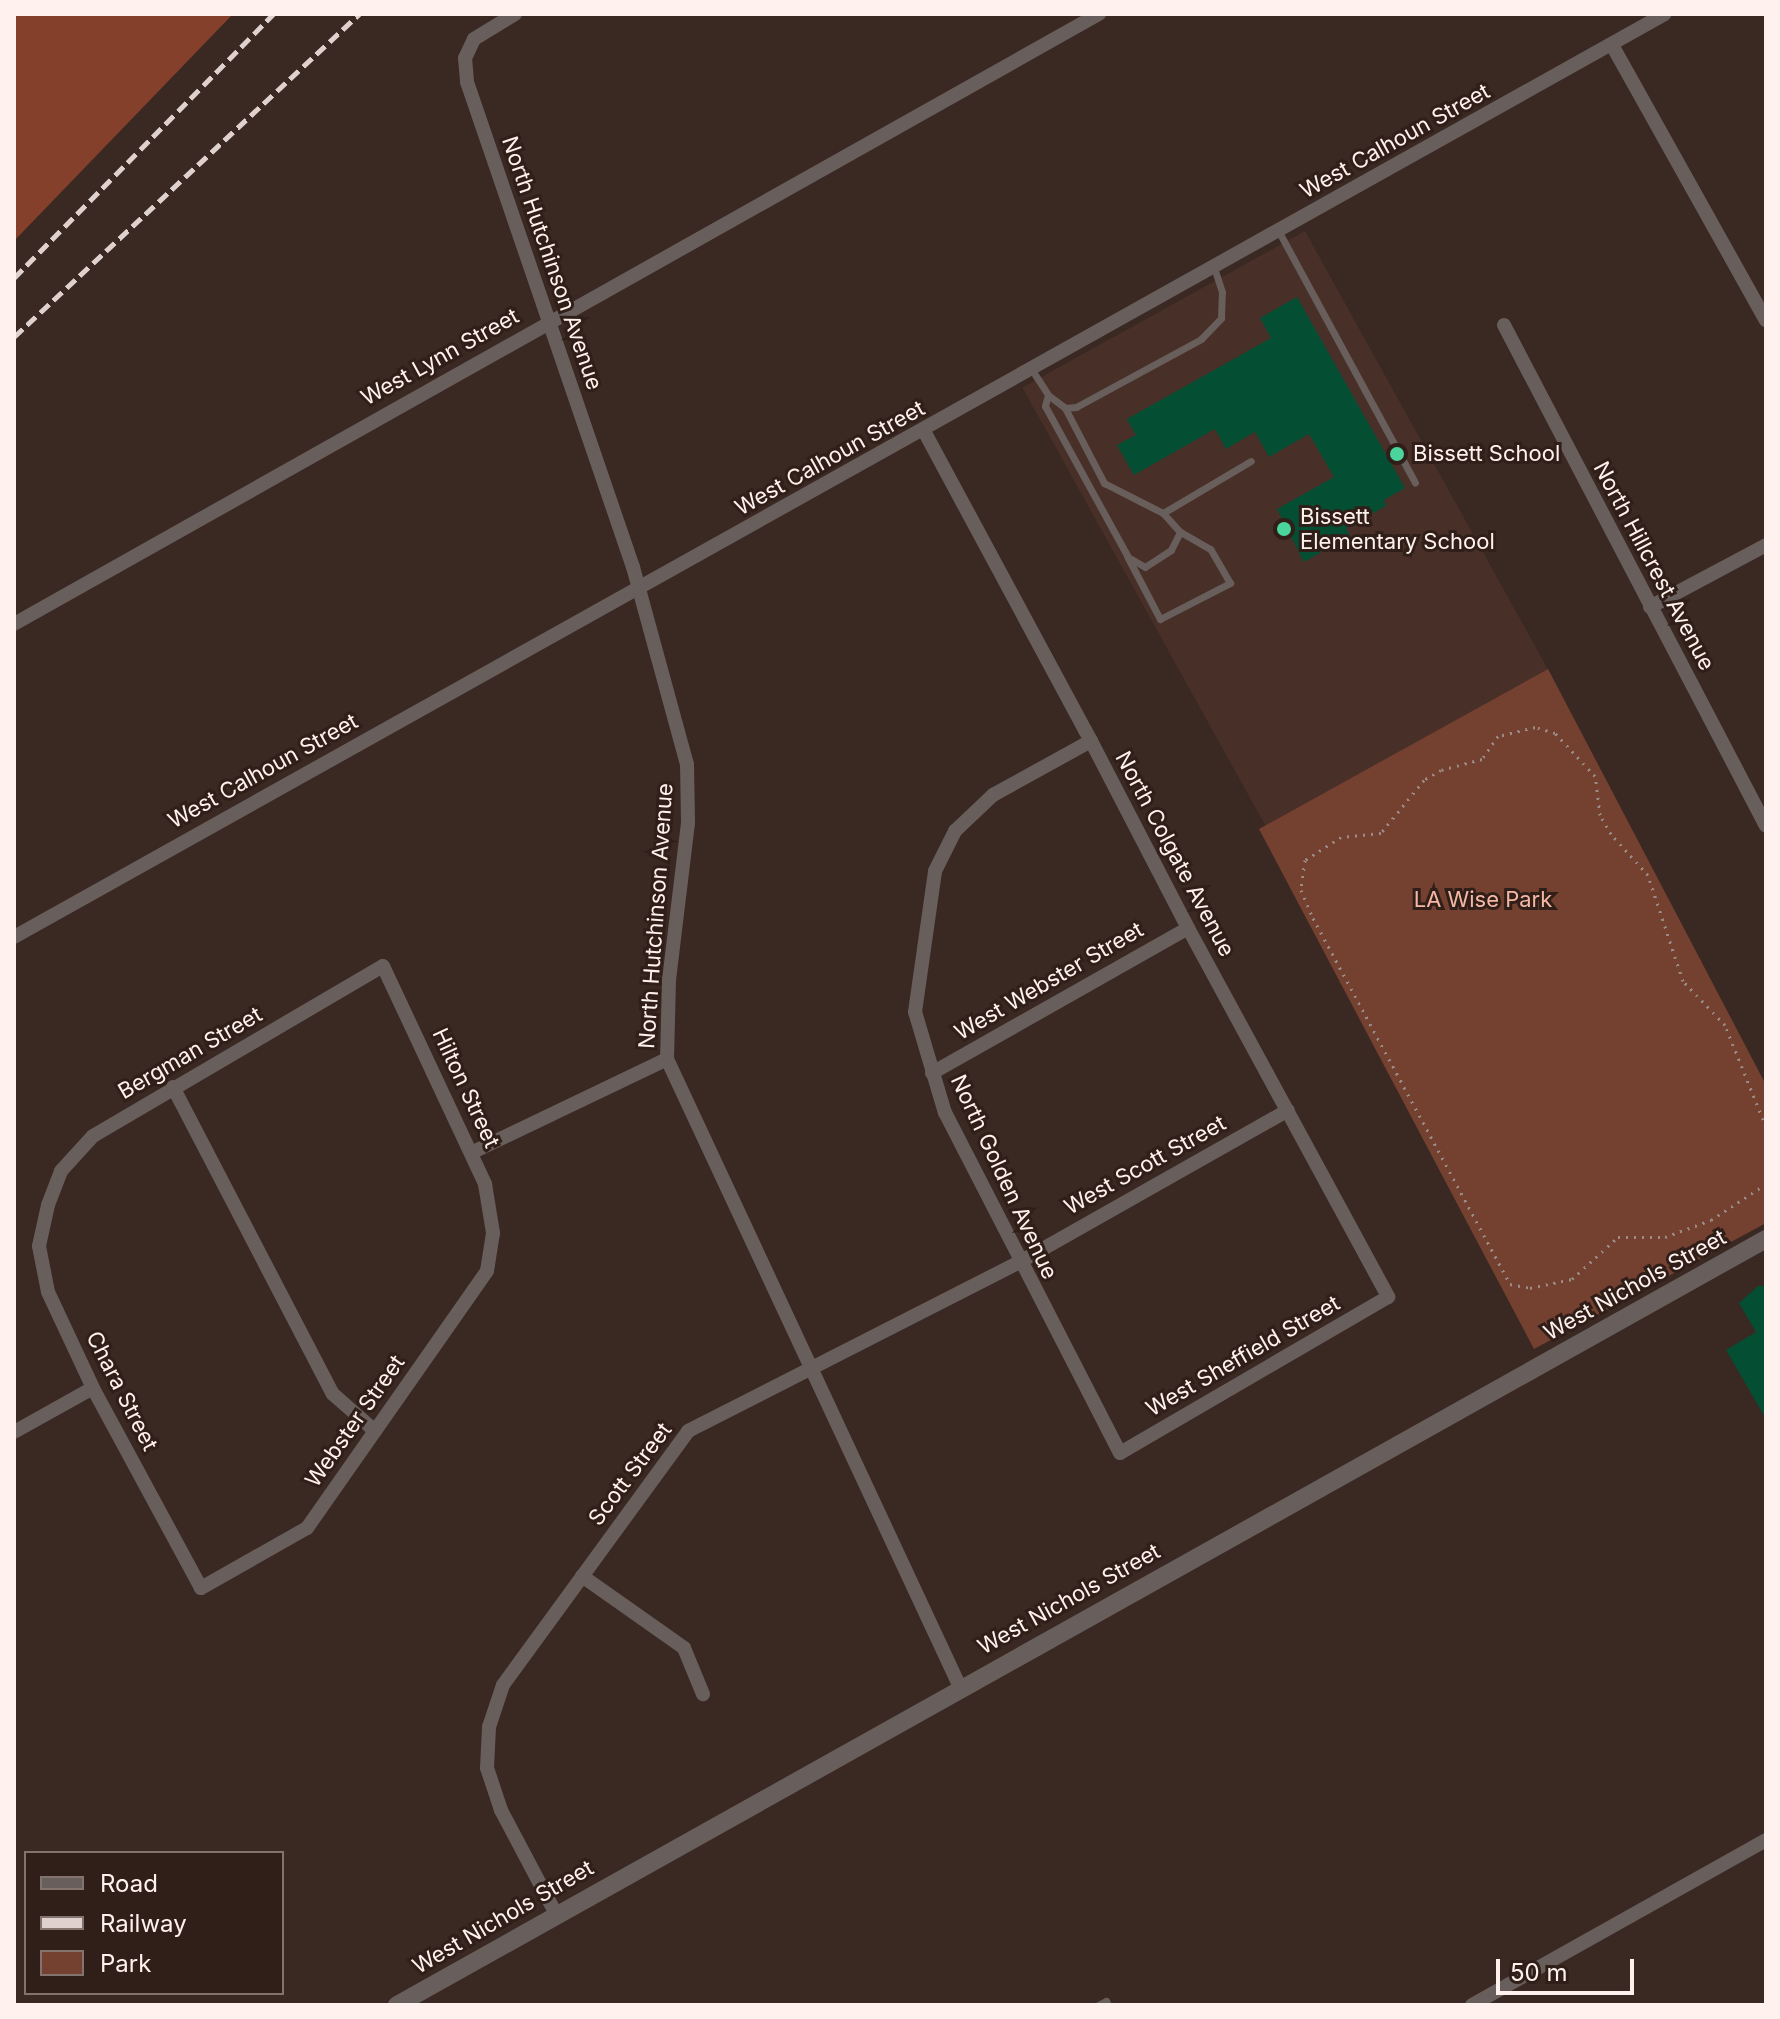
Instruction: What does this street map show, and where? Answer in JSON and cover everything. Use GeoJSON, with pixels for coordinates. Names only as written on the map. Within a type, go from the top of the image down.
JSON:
{"type":"FeatureCollection","features":[{"type":"Feature","properties":{"kind":"street","name":"North Hutchinson Avenue"},"geometry":{"type":"LineString","coordinates":[[515,14],[484,30],[467,51],[465,74],[638,587],[684,744],[689,784],[668,998],[667,1059],[960,1687]]}},
{"type":"Feature","properties":{"kind":"street","name":"West Lynn Street"},"geometry":{"type":"LineString","coordinates":[[14,624],[1099,14]]}},
{"type":"Feature","properties":{"kind":"street","name":"West Calhoun Street"},"geometry":{"type":"LineString","coordinates":[[14,937],[1665,14]]}},
{"type":"Feature","properties":{"kind":"street"},"geometry":{"type":"LineString","coordinates":[[1612,45],[1766,320]]}},
{"type":"Feature","properties":{"kind":"street","name":"North Hillcrest Avenue"},"geometry":{"type":"LineString","coordinates":[[1504,325],[1766,826]]}},
{"type":"Feature","properties":{"kind":"street","name":"North Colgate Avenue"},"geometry":{"type":"LineString","coordinates":[[924,431],[1388,1297]]}},
{"type":"Feature","properties":{"kind":"street"},"geometry":{"type":"LineString","coordinates":[[1650,607],[1766,545]]}},
{"type":"Feature","properties":{"kind":"street","name":"North Golden Avenue"},"geometry":{"type":"LineString","coordinates":[[1091,741],[993,795],[955,831],[935,871],[915,1012],[945,1113],[1018,1263],[1120,1453]]}},
{"type":"Feature","properties":{"kind":"street","name":"West Webster Street"},"geometry":{"type":"LineString","coordinates":[[932,1073],[1188,928]]}},
{"type":"Feature","properties":{"kind":"street","name":"Bergman Street"},"geometry":{"type":"LineString","coordinates":[[48,1205],[61,1171],[93,1136],[383,966]]}},
{"type":"Feature","properties":{"kind":"street","name":"Hilton Street"},"geometry":{"type":"LineString","coordinates":[[383,966],[473,1152],[493,1233]]}},
{"type":"Feature","properties":{"kind":"street"},"geometry":{"type":"LineString","coordinates":[[473,1152],[667,1059]]}},
{"type":"Feature","properties":{"kind":"street"},"geometry":{"type":"LineString","coordinates":[[173,1087],[333,1394],[375,1431]]}},
{"type":"Feature","properties":{"kind":"street","name":"West Scott Street"},"geometry":{"type":"LineString","coordinates":[[812,1372],[1018,1263],[1288,1110]]}},
{"type":"Feature","properties":{"kind":"street","name":"Chara Street"},"geometry":{"type":"LineString","coordinates":[[48,1205],[39,1246],[48,1292],[93,1388],[201,1588]]}},
{"type":"Feature","properties":{"kind":"street","name":"Webster Street"},"geometry":{"type":"LineString","coordinates":[[201,1588],[307,1528],[487,1271],[493,1233]]}},
{"type":"Feature","properties":{"kind":"street","name":"West Nichols Street"},"geometry":{"type":"LineString","coordinates":[[397,2005],[960,1687],[1766,1239]]}},
{"type":"Feature","properties":{"kind":"street","name":"West Sheffield Street"},"geometry":{"type":"LineString","coordinates":[[1120,1453],[1388,1297]]}},
{"type":"Feature","properties":{"kind":"street","name":"Scott Street"},"geometry":{"type":"LineString","coordinates":[[556,1914],[501,1810],[487,1768],[489,1727],[503,1685],[688,1431],[812,1372]]}},
{"type":"Feature","properties":{"kind":"street"},"geometry":{"type":"LineString","coordinates":[[14,1432],[93,1388]]}},
{"type":"Feature","properties":{"kind":"street"},"geometry":{"type":"LineString","coordinates":[[582,1576],[684,1648],[703,1694]]}},
{"type":"Feature","properties":{"kind":"street"},"geometry":{"type":"LineString","coordinates":[[1472,2005],[1766,1840]]}},
{"type":"Feature","properties":{"kind":"lane"},"geometry":{"type":"LineString","coordinates":[[1279,232],[1415,482]]}},
{"type":"Feature","properties":{"kind":"lane"},"geometry":{"type":"LineString","coordinates":[[1065,408],[1076,407],[1201,339],[1221,318],[1222,292],[1214,268]]}},
{"type":"Feature","properties":{"kind":"lane"},"geometry":{"type":"LineString","coordinates":[[1032,370],[1048,395],[1065,408],[1104,483],[1163,513],[1180,532],[1210,549],[1230,583],[1160,619],[1045,406],[1048,395]]}},
{"type":"Feature","properties":{"kind":"lane"},"geometry":{"type":"LineString","coordinates":[[1163,513],[1251,461]]}},
{"type":"Feature","properties":{"kind":"lane"},"geometry":{"type":"LineString","coordinates":[[1128,557],[1145,567],[1171,550],[1180,532]]}},
{"type":"Feature","properties":{"kind":"lane"},"geometry":{"type":"LineString","coordinates":[[1098,2005],[1106,2001],[1108,2005]]}},
{"type":"Feature","properties":{"kind":"path"},"geometry":{"type":"LineString","coordinates":[[1766,1127],[1725,1025],[1683,981],[1648,875],[1600,815],[1595,776],[1555,733],[1535,727],[1512,729],[1498,736],[1482,759],[1441,770],[1424,780],[1381,833],[1341,837],[1305,860],[1301,890],[1313,918],[1510,1284],[1530,1288],[1572,1279],[1618,1237],[1665,1237],[1711,1220],[1766,1184]]}},
{"type":"Feature","properties":{"kind":"shaded area"},"geometry":{"type":"Polygon","coordinates":[[[14,14],[233,14],[14,241],[14,14]]]}},
{"type":"Feature","properties":{"kind":"shaded area","name":"Bissett Elementary School"},"geometry":{"type":"Polygon","coordinates":[[[1305,231],[1548,669],[1265,826],[1022,388],[1305,231]]]}},
{"type":"Feature","properties":{"kind":"green space","name":"LA Wise Park"},"geometry":{"type":"Polygon","coordinates":[[[1548,669],[1766,1085],[1766,1223],[1534,1349],[1259,829],[1548,669]]]}},
{"type":"Feature","properties":{"kind":"building"},"geometry":{"type":"Polygon","coordinates":[[[1297,297],[1405,488],[1384,500],[1386,506],[1346,528],[1350,536],[1304,562],[1277,509],[1334,477],[1309,434],[1269,457],[1255,432],[1226,449],[1215,429],[1134,475],[1117,445],[1136,435],[1127,419],[1271,338],[1260,318],[1297,297]]]}},
{"type":"Feature","properties":{"kind":"building"},"geometry":{"type":"Polygon","coordinates":[[[1758,1286],[1766,1286],[1766,1419],[1726,1350],[1756,1332],[1739,1303],[1758,1286]]]}},
{"type":"Feature","properties":{"kind":"railway"},"geometry":{"type":"LineString","coordinates":[[14,278],[273,14]]}},
{"type":"Feature","properties":{"kind":"railway"},"geometry":{"type":"LineString","coordinates":[[14,337],[359,14]]}},
{"type":"Feature","properties":{"kind":"place","name":"Bissett School"},"geometry":{"type":"Point","coordinates":[1397,454]}},
{"type":"Feature","properties":{"kind":"place","name":"Bissett Elementary School"},"geometry":{"type":"Point","coordinates":[1284,529]}}]}
